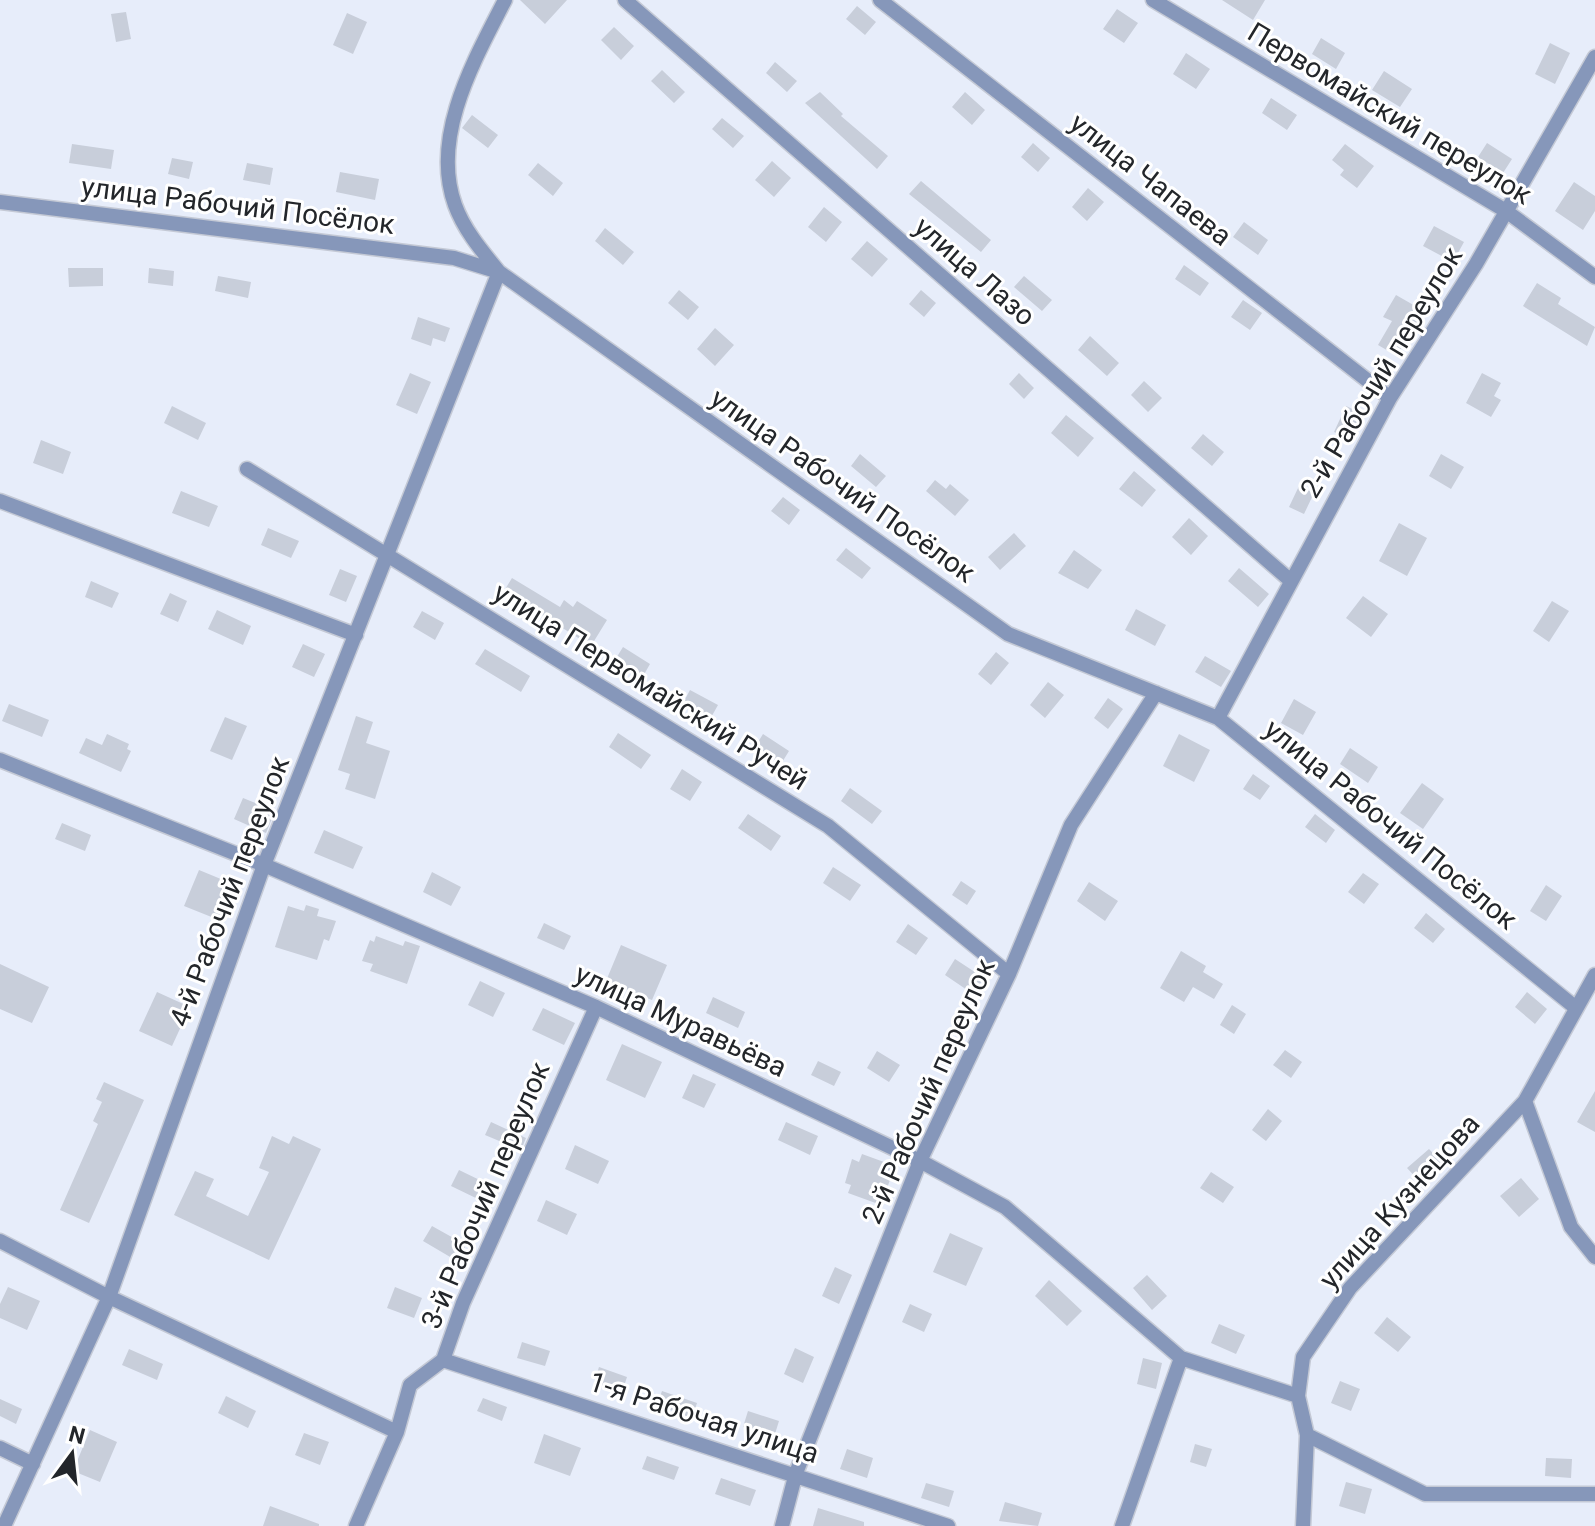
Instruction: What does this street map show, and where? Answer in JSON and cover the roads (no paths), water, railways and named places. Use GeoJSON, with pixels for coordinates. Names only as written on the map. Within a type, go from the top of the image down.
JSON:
{"type":"FeatureCollection","features":[{"type":"Feature","properties":{"kind":"street"},"geometry":{"type":"LineString","coordinates":[[499,272],[472,237],[455,205],[449,182],[450,152],[465,79],[505,0]]}},
{"type":"Feature","properties":{"kind":"street","name":"улица Лазо"},"geometry":{"type":"LineString","coordinates":[[625,0],[1291,581]]}},
{"type":"Feature","properties":{"kind":"street","name":"улица Чапаева"},"geometry":{"type":"LineString","coordinates":[[880,0],[1390,398]]}},
{"type":"Feature","properties":{"kind":"street","name":"Первомайский переулок"},"geometry":{"type":"LineString","coordinates":[[1153,0],[1506,211],[1595,277]]}},
{"type":"Feature","properties":{"kind":"street","name":"2-й Рабочий переулок"},"geometry":{"type":"LineString","coordinates":[[1218,718],[1390,398],[1506,211],[1595,57]]}},
{"type":"Feature","properties":{"kind":"street","name":"улица Рабочий Посёлок"},"geometry":{"type":"LineString","coordinates":[[0,202],[454,258],[499,272],[1008,634],[1218,718],[1576,1008]]}},
{"type":"Feature","properties":{"kind":"street","name":"4-й Рабочий переулок"},"geometry":{"type":"LineString","coordinates":[[4,1526],[109,1297],[264,865],[499,272]]}},
{"type":"Feature","properties":{"kind":"street","name":"улица Первомайский Ручей"},"geometry":{"type":"LineString","coordinates":[[247,469],[828,826],[1009,974]]}},
{"type":"Feature","properties":{"kind":"street"},"geometry":{"type":"LineString","coordinates":[[0,501],[356,635]]}},
{"type":"Feature","properties":{"kind":"street","name":"2-й Рабочий переулок"},"geometry":{"type":"LineString","coordinates":[[782,1526],[796,1473],[920,1161],[1009,974],[1071,825],[1156,693]]}},
{"type":"Feature","properties":{"kind":"street","name":"улица Муравьёва"},"geometry":{"type":"LineString","coordinates":[[0,760],[264,865],[596,1007],[920,1161],[1005,1207],[1181,1358],[1298,1396]]}},
{"type":"Feature","properties":{"kind":"street","name":"улица Кузнецова"},"geometry":{"type":"LineString","coordinates":[[1303,1526],[1307,1435],[1298,1396],[1303,1357],[1350,1288],[1525,1101],[1595,975]]}},
{"type":"Feature","properties":{"kind":"street","name":"3-й Рабочий переулок"},"geometry":{"type":"LineString","coordinates":[[356,1526],[397,1432],[410,1385],[443,1360],[463,1303],[596,1007]]}},
{"type":"Feature","properties":{"kind":"street"},"geometry":{"type":"LineString","coordinates":[[1525,1101],[1571,1227],[1595,1257]]}},
{"type":"Feature","properties":{"kind":"street"},"geometry":{"type":"LineString","coordinates":[[0,1241],[109,1297],[397,1432]]}},
{"type":"Feature","properties":{"kind":"street"},"geometry":{"type":"LineString","coordinates":[[1122,1526],[1181,1358]]}},
{"type":"Feature","properties":{"kind":"street","name":"1-я Рабочая улица"},"geometry":{"type":"LineString","coordinates":[[443,1360],[796,1473],[948,1526]]}},
{"type":"Feature","properties":{"kind":"street"},"geometry":{"type":"LineString","coordinates":[[1307,1435],[1425,1494],[1595,1494]]}},
{"type":"Feature","properties":{"kind":"street"},"geometry":{"type":"LineString","coordinates":[[0,1448],[33,1464]]}}]}
